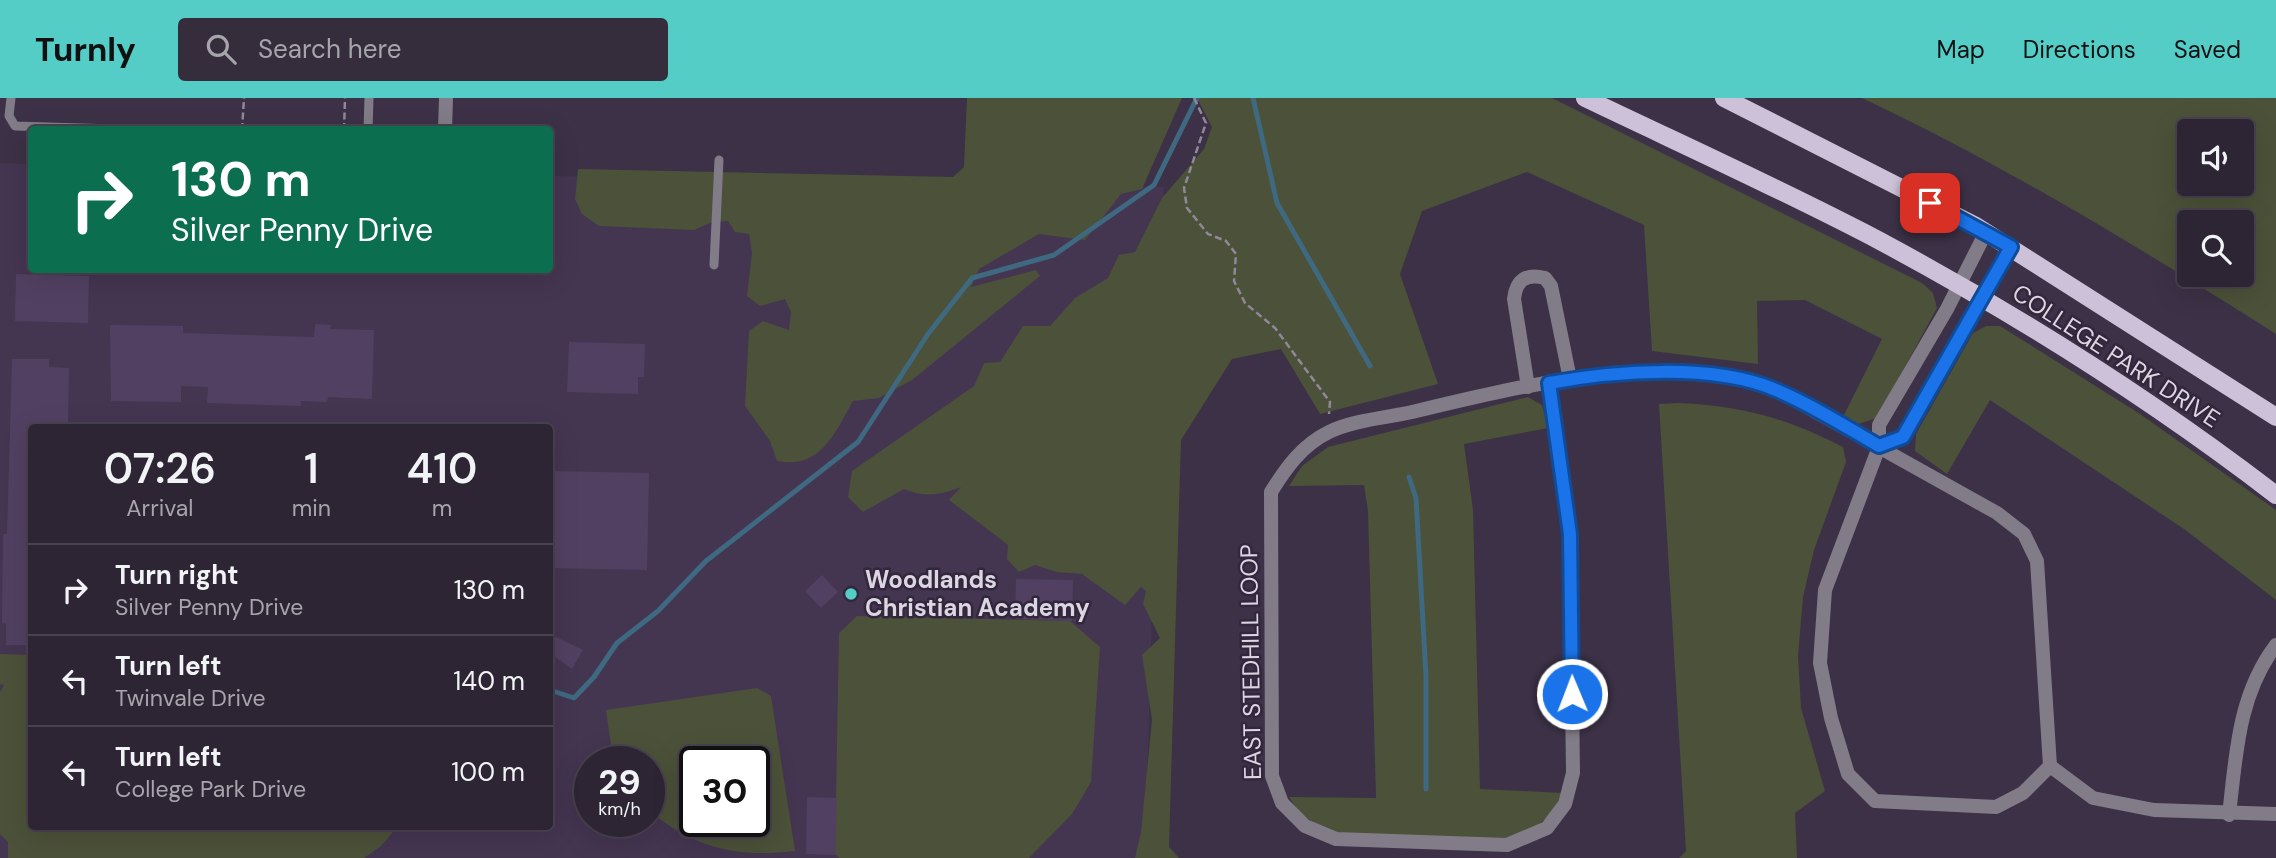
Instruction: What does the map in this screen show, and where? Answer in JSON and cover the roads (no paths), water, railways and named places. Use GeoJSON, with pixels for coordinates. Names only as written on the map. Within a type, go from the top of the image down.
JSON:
{"type":"FeatureCollection","features":[{"type":"Feature","properties":{"kind":"main road","name":"COLLEGE PARK DRIVE"},"geometry":{"type":"LineString","coordinates":[[1585,98],[1782,192],[1959,286],[2053,341],[2218,451],[2276,495]]}},
{"type":"Feature","properties":{"kind":"main road","name":"COLLEGE PARK DRIVE"},"geometry":{"type":"LineString","coordinates":[[1724,98],[1986,232],[2276,417]]}},
{"type":"Feature","properties":{"kind":"street"},"geometry":{"type":"LineString","coordinates":[[445,126],[446,98]]}},
{"type":"Feature","properties":{"kind":"street"},"geometry":{"type":"LineString","coordinates":[[1570,379],[1551,286],[1545,278],[1530,275],[1522,279],[1515,288],[1514,299],[1528,387],[1570,379],[1644,374],[1745,380],[1804,403],[1879,446],[1997,513],[2024,534],[2037,561],[2050,766],[2023,793],[1996,807],[1875,800],[1849,774],[1831,718],[1820,663],[1825,590],[1879,446],[1879,425],[1959,286],[1986,232]]}},
{"type":"Feature","properties":{"kind":"street"},"geometry":{"type":"LineString","coordinates":[[1879,446],[1903,437],[2011,247]]}},
{"type":"Feature","properties":{"kind":"street","name":"EAST STEDHILL LOOP"},"geometry":{"type":"LineString","coordinates":[[1528,387],[1329,431],[1293,457],[1271,492],[1272,776],[1282,803],[1305,826],[1336,839],[1507,845],[1547,828],[1565,804],[1573,773],[1570,534],[1549,383]]}},
{"type":"Feature","properties":{"kind":"street"},"geometry":{"type":"LineString","coordinates":[[2229,815],[2239,723],[2261,665],[2276,645]]}},
{"type":"Feature","properties":{"kind":"street"},"geometry":{"type":"LineString","coordinates":[[2050,766],[2093,798],[2154,810],[2229,815],[2276,814]]}},
{"type":"Feature","properties":{"kind":"lane"},"geometry":{"type":"LineString","coordinates":[[11,98],[5,116],[15,126],[28,126]]}},
{"type":"Feature","properties":{"kind":"lane"},"geometry":{"type":"LineString","coordinates":[[368,126],[369,98]]}},
{"type":"Feature","properties":{"kind":"lane"},"geometry":{"type":"LineString","coordinates":[[714,265],[719,160]]}},
{"type":"Feature","properties":{"kind":"waterway"},"geometry":{"type":"LineString","coordinates":[[553,691],[574,698],[594,677],[617,643],[658,611],[706,561],[858,442],[928,334],[972,278],[1054,255],[1154,185],[1197,98]]}},
{"type":"Feature","properties":{"kind":"waterway"},"geometry":{"type":"LineString","coordinates":[[1253,98],[1277,203],[1370,366]]}},
{"type":"Feature","properties":{"kind":"waterway"},"geometry":{"type":"LineString","coordinates":[[1409,477],[1416,498],[1426,676],[1426,789]]}},
{"type":"Feature","properties":{"kind":"place","name":"Woodlands Christian Academy"},"geometry":{"type":"Point","coordinates":[851,594]}}]}
